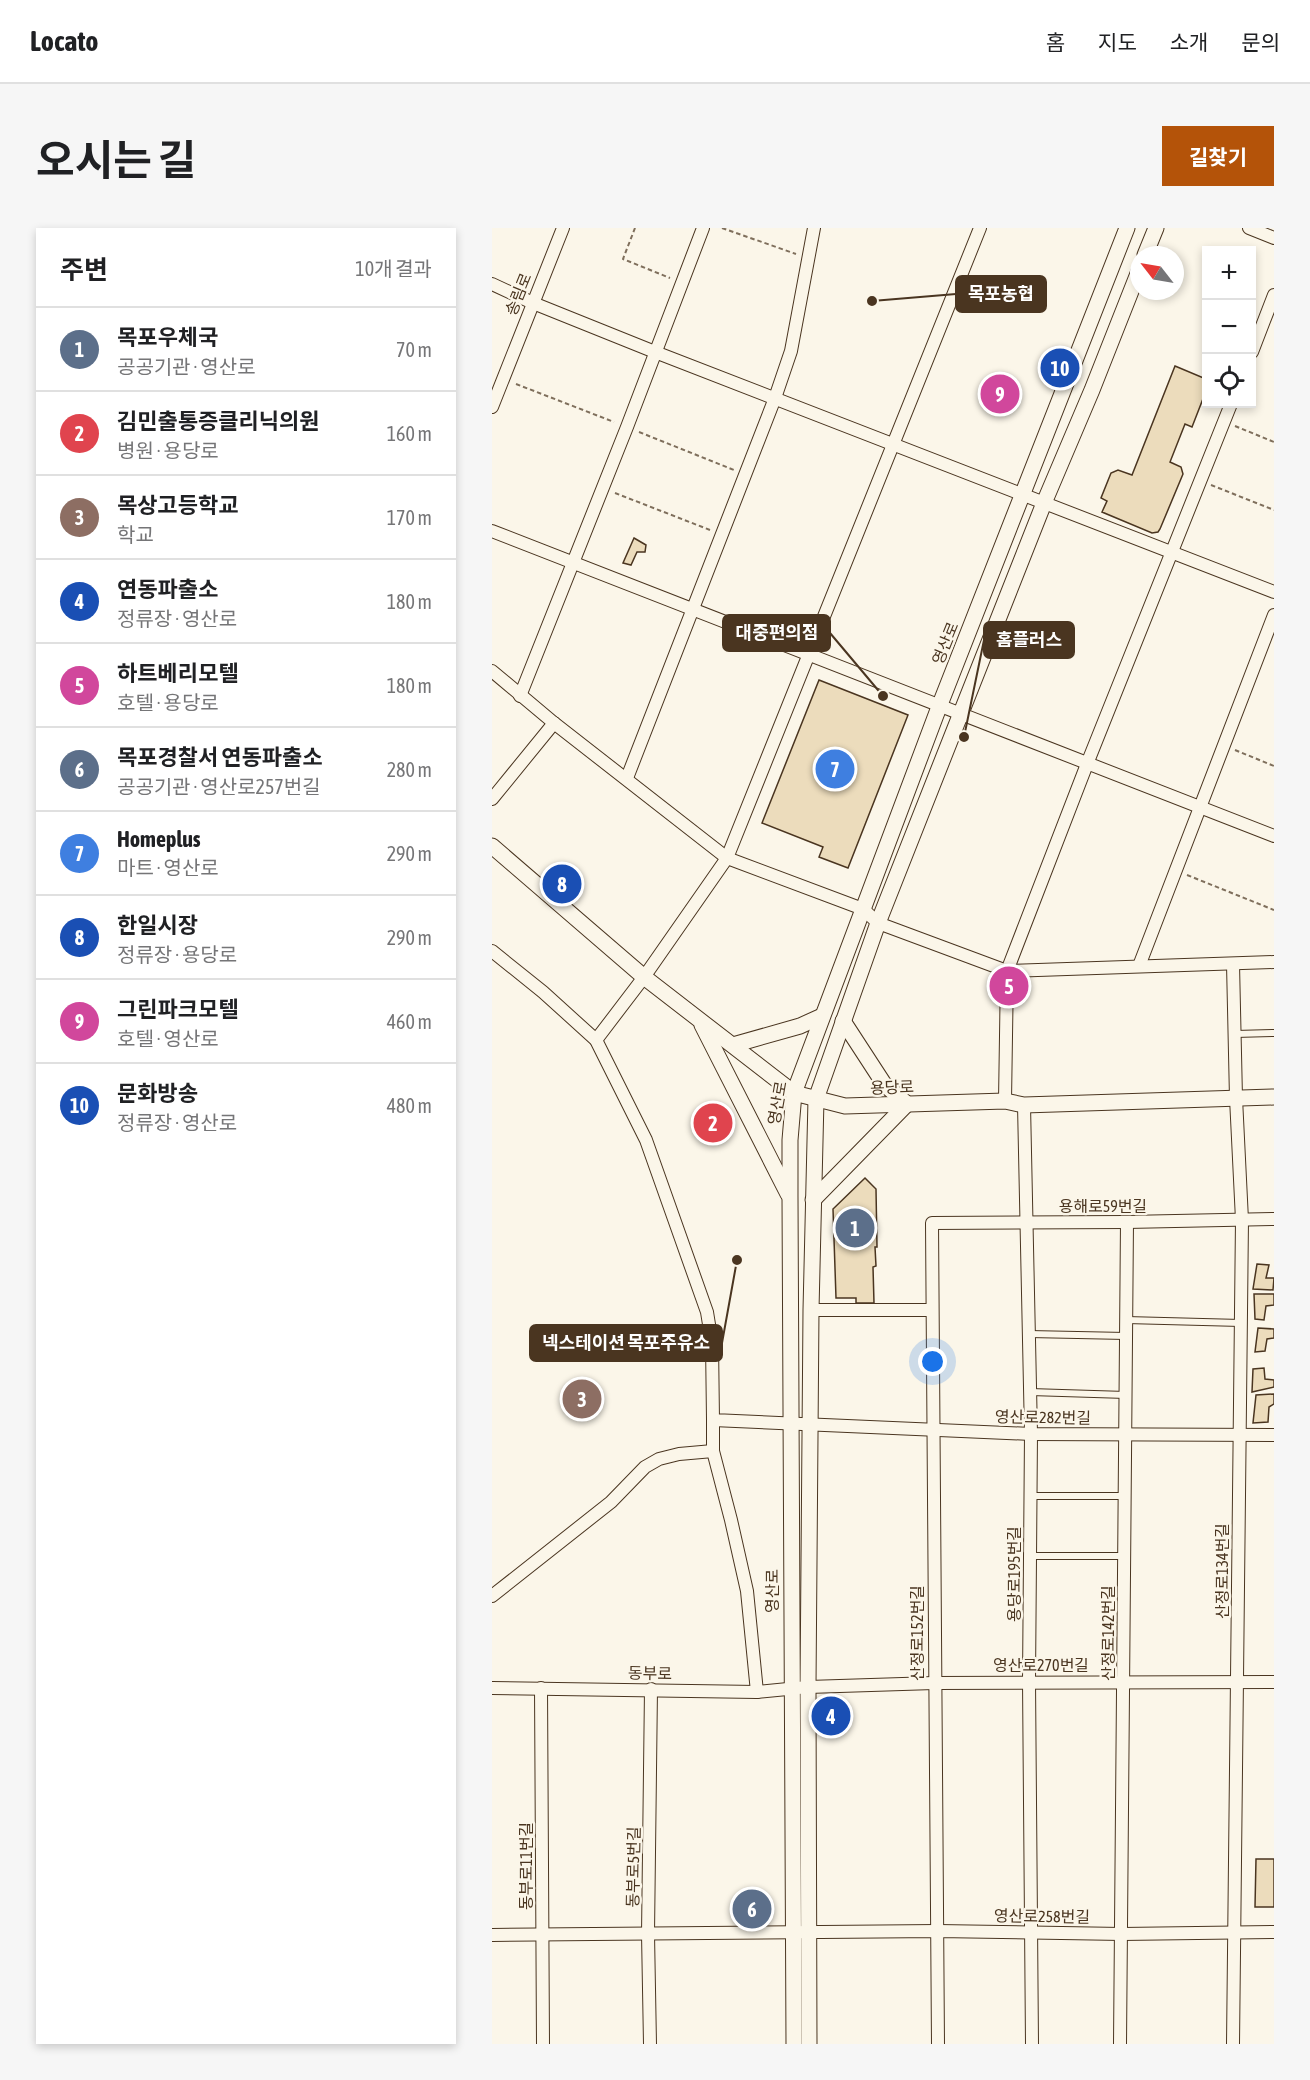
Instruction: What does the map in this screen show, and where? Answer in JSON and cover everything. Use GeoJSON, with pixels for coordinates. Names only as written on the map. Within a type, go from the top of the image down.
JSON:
{"type":"FeatureCollection","features":[{"type":"Feature","properties":{"kind":"street","name":"송림로"},"geometry":{"type":"LineString","coordinates":[[492,407],[563,228]]}},
{"type":"Feature","properties":{"kind":"street"},"geometry":{"type":"LineString","coordinates":[[520,696],[703,228]]}},
{"type":"Feature","properties":{"kind":"street"},"geometry":{"type":"LineString","coordinates":[[627,778],[775,398],[791,351],[814,228]]}},
{"type":"Feature","properties":{"kind":"street"},"geometry":{"type":"LineString","coordinates":[[596,1040],[644,978],[727,858],[980,228]]}},
{"type":"Feature","properties":{"kind":"street","name":"영산로"},"geometry":{"type":"LineString","coordinates":[[794,2044],[789,1197],[794,1093],[939,707],[1127,228]]}},
{"type":"Feature","properties":{"kind":"street"},"geometry":{"type":"LineString","coordinates":[[1149,246],[1156,228]]}},
{"type":"Feature","properties":{"kind":"street"},"geometry":{"type":"LineString","coordinates":[[1249,228],[1274,238]]}},
{"type":"Feature","properties":{"kind":"street"},"geometry":{"type":"LineString","coordinates":[[492,284],[532,303],[656,352],[1274,592]]}},
{"type":"Feature","properties":{"kind":"street"},"geometry":{"type":"LineString","coordinates":[[809,2044],[808,1687],[811,1310],[816,1100],[878,924],[1044,503],[1130,294]]}},
{"type":"Feature","properties":{"kind":"street"},"geometry":{"type":"LineString","coordinates":[[1256,340],[1274,295]]}},
{"type":"Feature","properties":{"kind":"street"},"geometry":{"type":"LineString","coordinates":[[1005,1101],[1007,970],[1170,553],[1229,408]]}},
{"type":"Feature","properties":{"kind":"street"},"geometry":{"type":"LineString","coordinates":[[492,531],[1274,836]]}},
{"type":"Feature","properties":{"kind":"street"},"geometry":{"type":"LineString","coordinates":[[1139,966],[1274,615]]}},
{"type":"Feature","properties":{"kind":"street"},"geometry":{"type":"LineString","coordinates":[[492,671],[520,696],[727,858],[862,909],[878,924],[1007,970],[1233,964],[1273,959]]}},
{"type":"Feature","properties":{"kind":"street"},"geometry":{"type":"LineString","coordinates":[[492,799],[554,723]]}},
{"type":"Feature","properties":{"kind":"street","name":"용당로"},"geometry":{"type":"LineString","coordinates":[[492,846],[644,978],[794,1093],[845,1106],[1005,1101],[1024,1105],[1274,1097]]}},
{"type":"Feature","properties":{"kind":"street"},"geometry":{"type":"LineString","coordinates":[[492,951],[543,992],[596,1040],[646,1140],[707,1312],[712,1343],[712,1451],[747,1591],[758,1692]]}},
{"type":"Feature","properties":{"kind":"street","name":"산정로134번길"},"geometry":{"type":"LineString","coordinates":[[1233,964],[1242,1220],[1233,2044]]}},
{"type":"Feature","properties":{"kind":"street"},"geometry":{"type":"LineString","coordinates":[[733,1045],[800,1026],[822,1017]]}},
{"type":"Feature","properties":{"kind":"street"},"geometry":{"type":"LineString","coordinates":[[700,1020],[789,1197]]}},
{"type":"Feature","properties":{"kind":"street"},"geometry":{"type":"LineString","coordinates":[[813,1200],[907,1104],[884,1084],[843,1022]]}},
{"type":"Feature","properties":{"kind":"street","name":"용당로195번길"},"geometry":{"type":"LineString","coordinates":[[1024,1105],[1031,1434],[1029,1681],[1032,2044]]}},
{"type":"Feature","properties":{"kind":"street","name":"용해로59번길"},"geometry":{"type":"LineString","coordinates":[[932,1222],[1026,1223],[1274,1219]]}},
{"type":"Feature","properties":{"kind":"street","name":"산정로152번길"},"geometry":{"type":"LineString","coordinates":[[932,1222],[938,2044]]}},
{"type":"Feature","properties":{"kind":"street","name":"산정로142번길"},"geometry":{"type":"LineString","coordinates":[[1120,2044],[1127,1222]]}},
{"type":"Feature","properties":{"kind":"street"},"geometry":{"type":"LineString","coordinates":[[811,1310],[932,1310]]}},
{"type":"Feature","properties":{"kind":"street","name":"영산로282번길"},"geometry":{"type":"LineString","coordinates":[[713,1420],[1031,1434],[1274,1435]]}},
{"type":"Feature","properties":{"kind":"street"},"geometry":{"type":"LineString","coordinates":[[492,1596],[611,1502],[645,1467],[658,1460],[679,1454],[712,1451]]}},
{"type":"Feature","properties":{"kind":"street","name":"영산로270번길"},"geometry":{"type":"LineString","coordinates":[[808,1687],[1029,1681],[1274,1682]]}},
{"type":"Feature","properties":{"kind":"street","name":"동부로"},"geometry":{"type":"LineString","coordinates":[[492,1688],[758,1692],[808,1687]]}},
{"type":"Feature","properties":{"kind":"street","name":"동부로11번길"},"geometry":{"type":"LineString","coordinates":[[541,1688],[543,2044]]}},
{"type":"Feature","properties":{"kind":"street","name":"동부로5번길"},"geometry":{"type":"LineString","coordinates":[[650,2044],[648,1934],[651,1689]]}},
{"type":"Feature","properties":{"kind":"street","name":"영산로258번길"},"geometry":{"type":"LineString","coordinates":[[492,1935],[938,1931],[1122,1934],[1274,1932]]}},
{"type":"Feature","properties":{"kind":"lane"},"geometry":{"type":"LineString","coordinates":[[1234,1034],[1274,1033]]}},
{"type":"Feature","properties":{"kind":"lane"},"geometry":{"type":"LineString","coordinates":[[1126,1320],[1241,1323]]}},
{"type":"Feature","properties":{"kind":"lane"},"geometry":{"type":"LineString","coordinates":[[1029,1334],[1126,1336]]}},
{"type":"Feature","properties":{"kind":"lane"},"geometry":{"type":"LineString","coordinates":[[1030,1392],[1126,1395]]}},
{"type":"Feature","properties":{"kind":"lane"},"geometry":{"type":"LineString","coordinates":[[1031,1496],[1126,1496]]}},
{"type":"Feature","properties":{"kind":"lane"},"geometry":{"type":"LineString","coordinates":[[1030,1556],[1125,1557]]}},
{"type":"Feature","properties":{"kind":"path"},"geometry":{"type":"LineString","coordinates":[[635,228],[623,259],[682,283]]}},
{"type":"Feature","properties":{"kind":"path"},"geometry":{"type":"LineString","coordinates":[[722,228],[809,258]]}},
{"type":"Feature","properties":{"kind":"path"},"geometry":{"type":"LineString","coordinates":[[1224,421],[1274,442]]}},
{"type":"Feature","properties":{"kind":"path"},"geometry":{"type":"LineString","coordinates":[[1200,480],[1274,510]]}},
{"type":"Feature","properties":{"kind":"path"},"geometry":{"type":"LineString","coordinates":[[602,488],[722,534]]}},
{"type":"Feature","properties":{"kind":"path"},"geometry":{"type":"LineString","coordinates":[[1224,745],[1274,766]]}},
{"type":"Feature","properties":{"kind":"path"},"geometry":{"type":"LineString","coordinates":[[1176,871],[1274,910]]}},
{"type":"Feature","properties":{"kind":"building"},"geometry":{"type":"Polygon","coordinates":[[[1175,366],[1202,377],[1202,401],[1192,427],[1185,424],[1170,462],[1181,467],[1183,474],[1158,532],[1152,533],[1102,512],[1107,501],[1101,498],[1111,473],[1118,470],[1132,475],[1175,366]]]}},
{"type":"Feature","properties":{"kind":"building"},"geometry":{"type":"Polygon","coordinates":[[[634,538],[646,545],[645,552],[637,552],[631,565],[623,563],[634,538]]]}},
{"type":"Feature","properties":{"kind":"building"},"geometry":{"type":"Polygon","coordinates":[[[819,680],[908,715],[848,868],[819,857],[823,847],[762,823],[819,680]]]}},
{"type":"Feature","properties":{"kind":"building"},"geometry":{"type":"Polygon","coordinates":[[[865,1178],[876,1189],[877,1247],[875,1247],[876,1266],[873,1267],[874,1303],[856,1303],[856,1298],[836,1298],[833,1209],[865,1178]]]}},
{"type":"Feature","properties":{"kind":"building"},"geometry":{"type":"Polygon","coordinates":[[[1257,1264],[1269,1265],[1266,1278],[1274,1278],[1273,1290],[1253,1289],[1257,1264]]]}},
{"type":"Feature","properties":{"kind":"building"},"geometry":{"type":"Polygon","coordinates":[[[1254,1294],[1274,1294],[1274,1305],[1266,1306],[1264,1320],[1255,1319],[1254,1294]]]}},
{"type":"Feature","properties":{"kind":"building"},"geometry":{"type":"Polygon","coordinates":[[[1258,1328],[1274,1329],[1274,1338],[1267,1339],[1265,1351],[1255,1352],[1258,1328]]]}},
{"type":"Feature","properties":{"kind":"building"},"geometry":{"type":"Polygon","coordinates":[[[1264,1368],[1265,1379],[1274,1380],[1274,1387],[1252,1392],[1253,1369],[1264,1368]]]}},
{"type":"Feature","properties":{"kind":"building"},"geometry":{"type":"Polygon","coordinates":[[[1274,1394],[1274,1404],[1269,1407],[1268,1422],[1253,1423],[1256,1395],[1274,1394]]]}},
{"type":"Feature","properties":{"kind":"building"},"geometry":{"type":"Polygon","coordinates":[[[1256,1859],[1274,1859],[1274,1907],[1255,1907],[1256,1859]]]}},
{"type":"Feature","properties":{"kind":"place","name":"목포농협"},"geometry":{"type":"Point","coordinates":[872,301]}},
{"type":"Feature","properties":{"kind":"place","name":"문화방송"},"geometry":{"type":"Point","coordinates":[1060,368]}},
{"type":"Feature","properties":{"kind":"place","name":"그린파크모텔"},"geometry":{"type":"Point","coordinates":[1000,394]}},
{"type":"Feature","properties":{"kind":"place","name":"대중편의점"},"geometry":{"type":"Point","coordinates":[883,696]}},
{"type":"Feature","properties":{"kind":"place","name":"홈플러스"},"geometry":{"type":"Point","coordinates":[964,737]}},
{"type":"Feature","properties":{"kind":"place","name":"Homeplus"},"geometry":{"type":"Point","coordinates":[835,769]}},
{"type":"Feature","properties":{"kind":"place","name":"한일시장"},"geometry":{"type":"Point","coordinates":[562,884]}},
{"type":"Feature","properties":{"kind":"place","name":"하트베리모텔"},"geometry":{"type":"Point","coordinates":[1009,986]}},
{"type":"Feature","properties":{"kind":"place","name":"김민출통증클리닉의원"},"geometry":{"type":"Point","coordinates":[713,1123]}},
{"type":"Feature","properties":{"kind":"place","name":"목포우체국"},"geometry":{"type":"Point","coordinates":[855,1228]}},
{"type":"Feature","properties":{"kind":"place","name":"넥스테이션 목포주유소"},"geometry":{"type":"Point","coordinates":[737,1260]}},
{"type":"Feature","properties":{"kind":"place","name":"목상고등학교"},"geometry":{"type":"Point","coordinates":[582,1399]}},
{"type":"Feature","properties":{"kind":"place","name":"연동파출소"},"geometry":{"type":"Point","coordinates":[831,1716]}},
{"type":"Feature","properties":{"kind":"place","name":"목포경찰서 연동파출소"},"geometry":{"type":"Point","coordinates":[752,1909]}}]}
